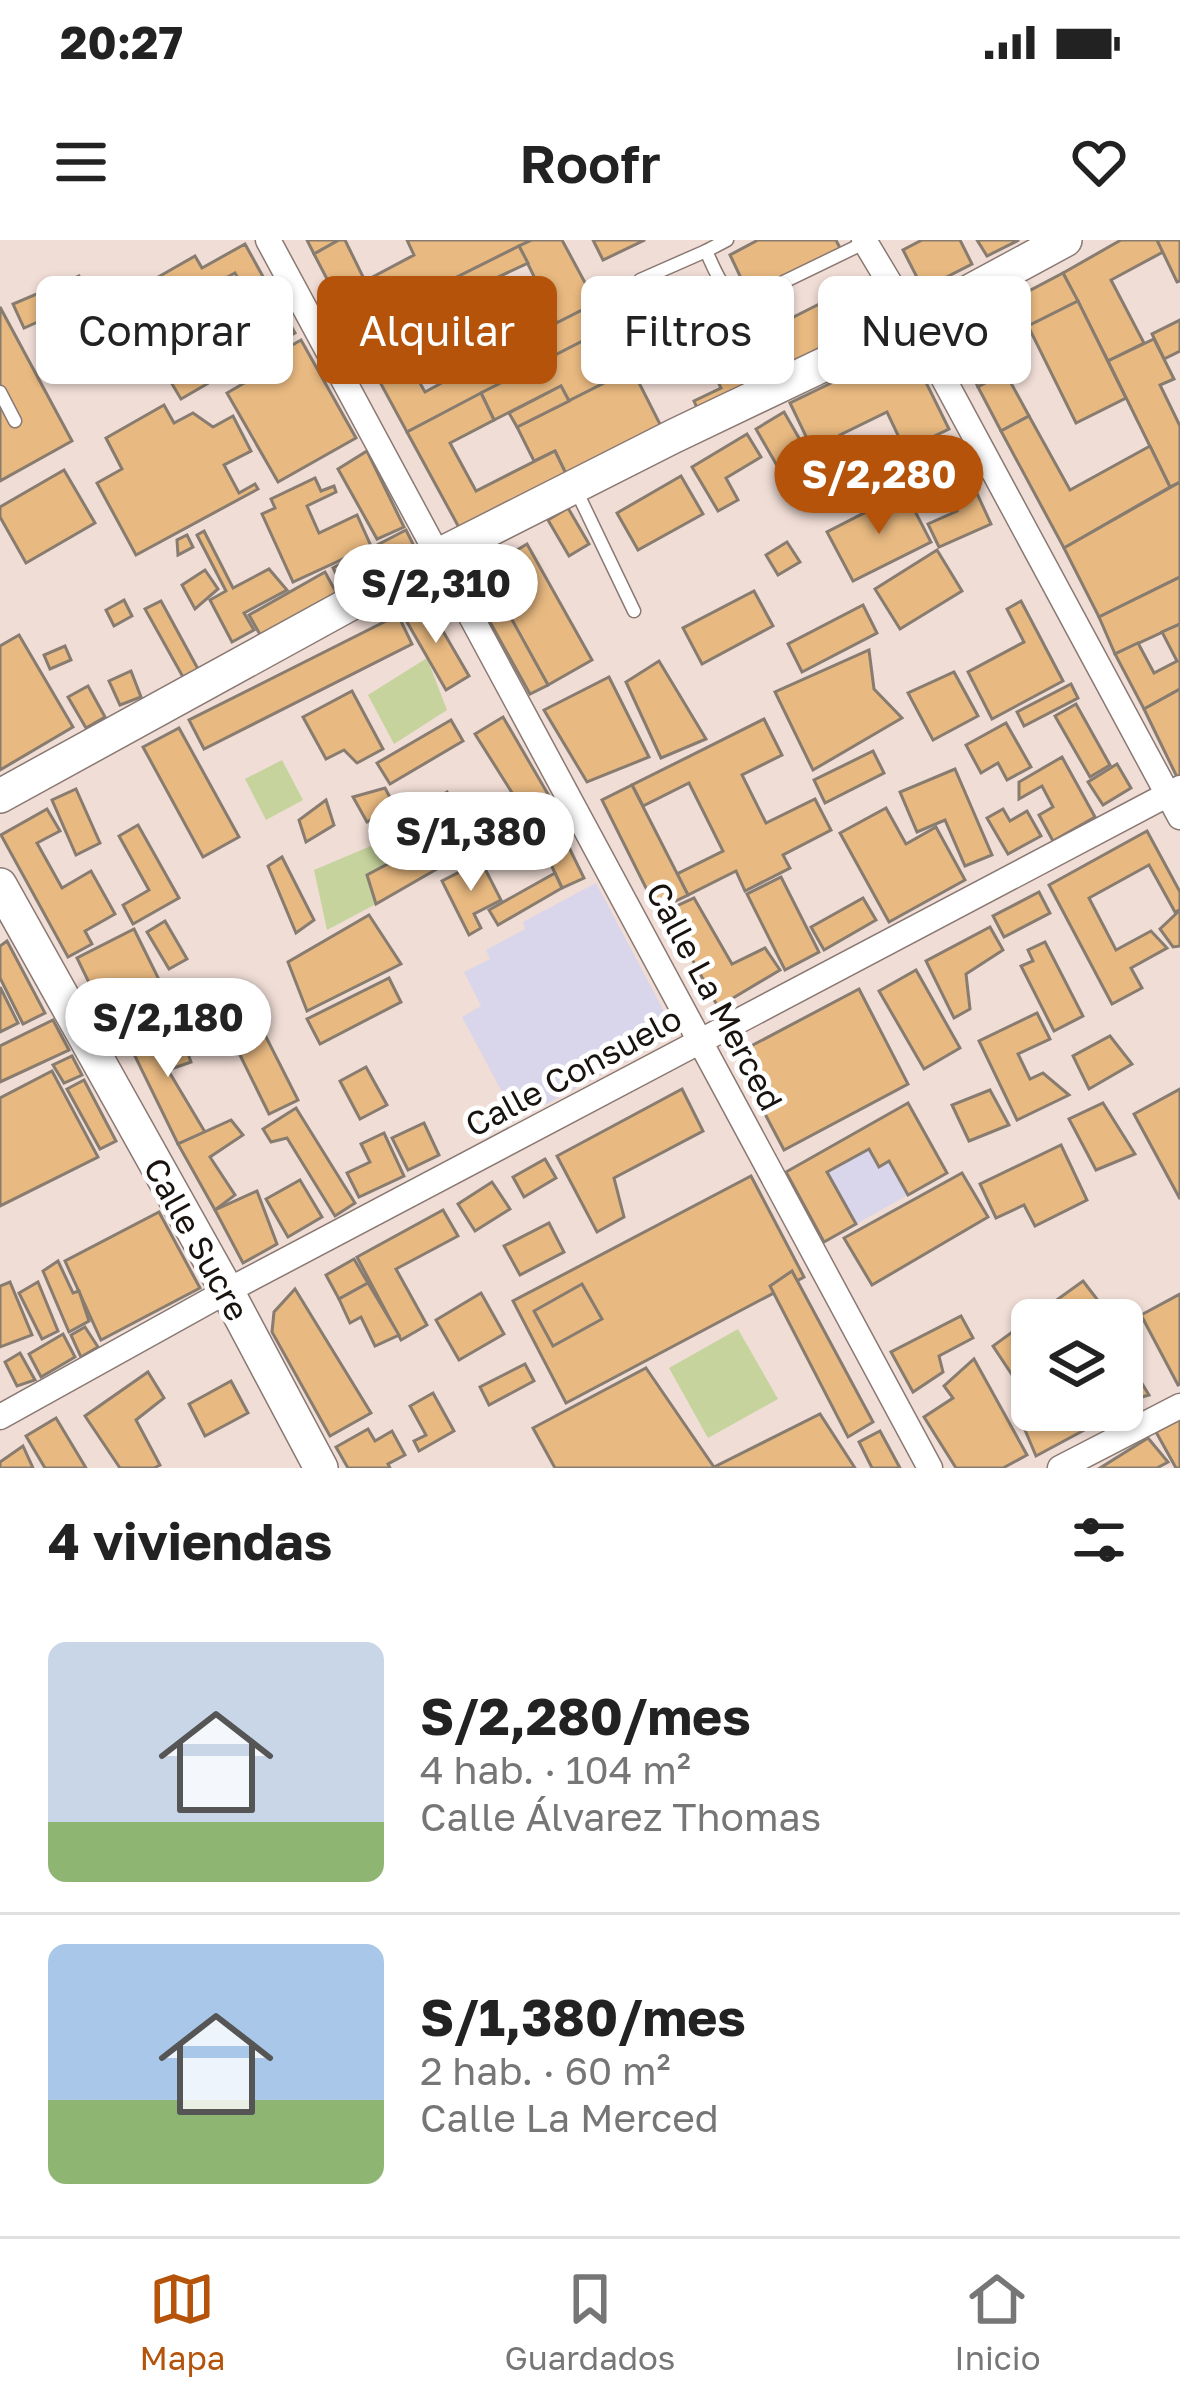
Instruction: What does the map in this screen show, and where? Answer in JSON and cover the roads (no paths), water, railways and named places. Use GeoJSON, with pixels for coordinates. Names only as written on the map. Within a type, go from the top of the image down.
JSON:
{"type":"FeatureCollection","features":[{"type":"Feature","properties":{"kind":"street","name":"Calle La Merced"},"geometry":{"type":"LineString","coordinates":[[268,240],[930,1468]]}},
{"type":"Feature","properties":{"kind":"street"},"geometry":{"type":"LineString","coordinates":[[998,276],[1065,240]]}},
{"type":"Feature","properties":{"kind":"street"},"geometry":{"type":"LineString","coordinates":[[865,241],[886,276]]}},
{"type":"Feature","properties":{"kind":"street"},"geometry":{"type":"LineString","coordinates":[[0,796],[439,555],[818,367]]}},
{"type":"Feature","properties":{"kind":"street"},"geometry":{"type":"LineString","coordinates":[[947,384],[1176,800]]}},
{"type":"Feature","properties":{"kind":"street","name":"Calle Consuelo"},"geometry":{"type":"LineString","coordinates":[[0,1417],[865,948],[1176,800]]}},
{"type":"Feature","properties":{"kind":"street","name":"Calle Sucre"},"geometry":{"type":"LineString","coordinates":[[0,885],[321,1468]]}},
{"type":"Feature","properties":{"kind":"street"},"geometry":{"type":"LineString","coordinates":[[1060,1468],[1180,1406]]}},
{"type":"Feature","properties":{"kind":"lane"},"geometry":{"type":"LineString","coordinates":[[649,276],[727,240]]}},
{"type":"Feature","properties":{"kind":"lane"},"geometry":{"type":"LineString","coordinates":[[706,250],[722,284],[742,302],[865,241]]}},
{"type":"Feature","properties":{"kind":"lane"},"geometry":{"type":"LineString","coordinates":[[0,392],[15,421]]}},
{"type":"Feature","properties":{"kind":"lane"},"geometry":{"type":"LineString","coordinates":[[574,487],[634,611]]}}]}
